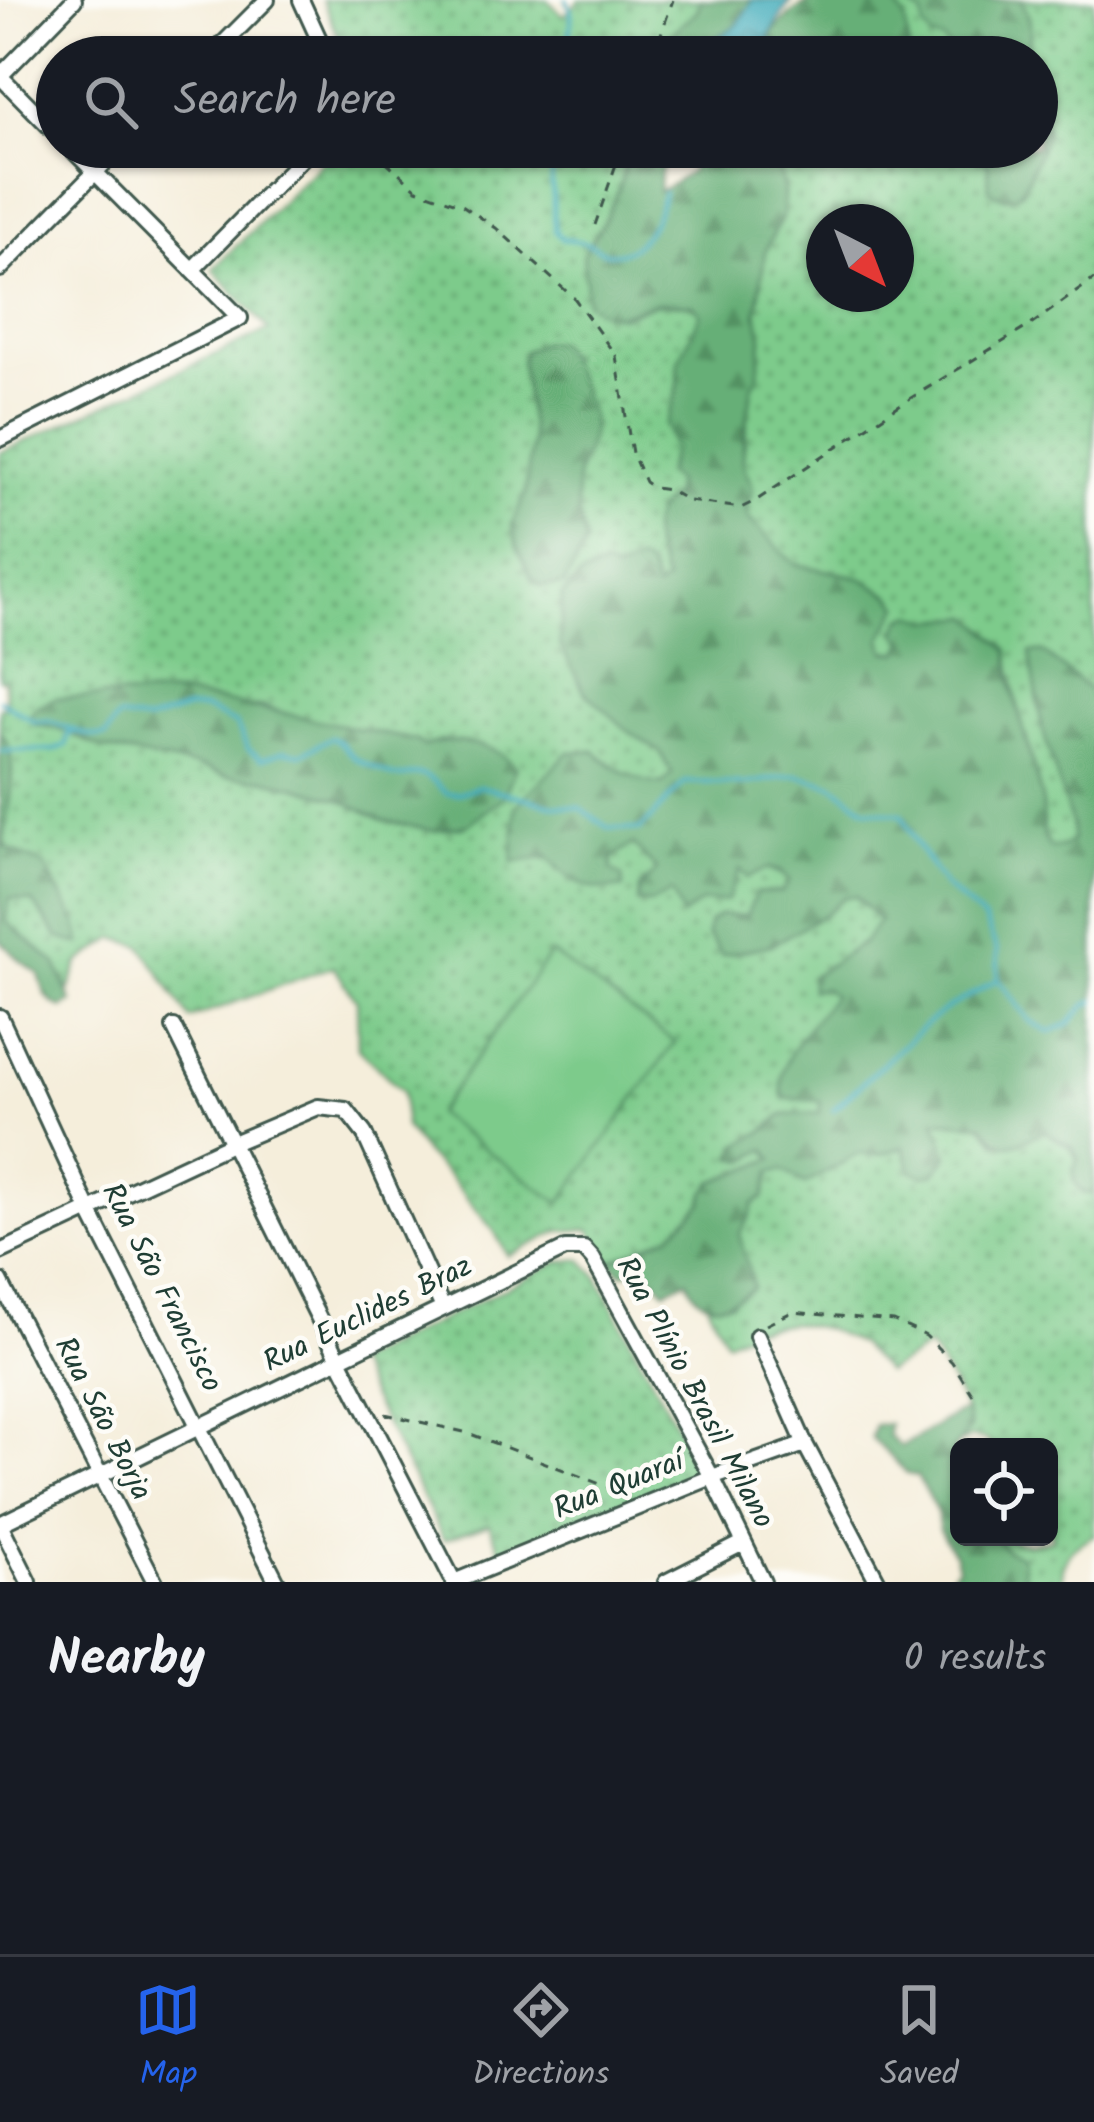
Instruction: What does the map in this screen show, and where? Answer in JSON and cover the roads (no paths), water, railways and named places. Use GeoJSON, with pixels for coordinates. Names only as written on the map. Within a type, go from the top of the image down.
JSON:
{"type":"FeatureCollection","features":[{"type":"Feature","properties":{"kind":"street"},"geometry":{"type":"LineString","coordinates":[[39,36],[74,0]]}},
{"type":"Feature","properties":{"kind":"street"},"geometry":{"type":"LineString","coordinates":[[231,36],[267,0]]}},
{"type":"Feature","properties":{"kind":"street"},"geometry":{"type":"LineString","coordinates":[[301,0],[317,36]]}},
{"type":"Feature","properties":{"kind":"street"},"geometry":{"type":"LineString","coordinates":[[36,39],[0,76],[36,113]]}},
{"type":"Feature","properties":{"kind":"street"},"geometry":{"type":"LineString","coordinates":[[0,439],[240,318],[91,168]]}},
{"type":"Feature","properties":{"kind":"street"},"geometry":{"type":"LineString","coordinates":[[0,269],[99,168]]}},
{"type":"Feature","properties":{"kind":"street"},"geometry":{"type":"LineString","coordinates":[[192,270],[292,168]]}},
{"type":"Feature","properties":{"kind":"street","name":"Rua São Francisco"},"geometry":{"type":"LineString","coordinates":[[0,1017],[89,1210],[277,1582]]}},
{"type":"Feature","properties":{"kind":"street"},"geometry":{"type":"LineString","coordinates":[[174,1028],[454,1582]]}},
{"type":"Feature","properties":{"kind":"street"},"geometry":{"type":"LineString","coordinates":[[0,1252],[318,1107],[346,1110],[364,1133],[442,1308]]}},
{"type":"Feature","properties":{"kind":"street","name":"Rua Euclides Braz"},"geometry":{"type":"LineString","coordinates":[[0,1524],[565,1249]]}},
{"type":"Feature","properties":{"kind":"street","name":"Rua Plínio Brasil Milano"},"geometry":{"type":"LineString","coordinates":[[565,1249],[584,1249],[592,1259],[764,1582]]}},
{"type":"Feature","properties":{"kind":"street","name":"Rua São Borja"},"geometry":{"type":"LineString","coordinates":[[0,1281],[155,1582]]}},
{"type":"Feature","properties":{"kind":"street"},"geometry":{"type":"LineString","coordinates":[[757,1336],[806,1444],[878,1582]]}},
{"type":"Feature","properties":{"kind":"street","name":"Rua Quaraí"},"geometry":{"type":"LineString","coordinates":[[454,1582],[806,1444]]}},
{"type":"Feature","properties":{"kind":"street"},"geometry":{"type":"LineString","coordinates":[[0,1524],[29,1582]]}},
{"type":"Feature","properties":{"kind":"street"},"geometry":{"type":"LineString","coordinates":[[666,1582],[743,1543]]}},
{"type":"Feature","properties":{"kind":"water"},"geometry":{"type":"Polygon","coordinates":[[[752,0],[791,0],[770,36],[719,36],[737,25],[752,0]]]}},
{"type":"Feature","properties":{"kind":"waterway"},"geometry":{"type":"LineString","coordinates":[[567,0],[569,36]]}},
{"type":"Feature","properties":{"kind":"waterway"},"geometry":{"type":"LineString","coordinates":[[551,168],[555,231],[562,239],[608,253],[620,253],[638,243],[664,193]]}},
{"type":"Feature","properties":{"kind":"waterway"},"geometry":{"type":"LineString","coordinates":[[0,700],[35,722],[96,736],[106,736],[118,718],[147,722],[187,709],[205,709],[236,724],[248,749],[262,759],[284,751],[301,754],[331,738],[364,763],[395,776],[426,776],[446,793],[479,786],[581,808],[608,828],[640,830],[685,782],[744,784],[797,775],[833,785],[866,809],[902,814],[945,887],[984,919],[997,950],[998,979],[1030,1021],[1049,1032],[1069,1024],[1094,1001]]}},
{"type":"Feature","properties":{"kind":"waterway"},"geometry":{"type":"LineString","coordinates":[[1,751],[55,750],[66,745],[68,734],[74,732]]}},
{"type":"Feature","properties":{"kind":"waterway"},"geometry":{"type":"LineString","coordinates":[[833,1110],[925,1025],[997,980]]}}]}
